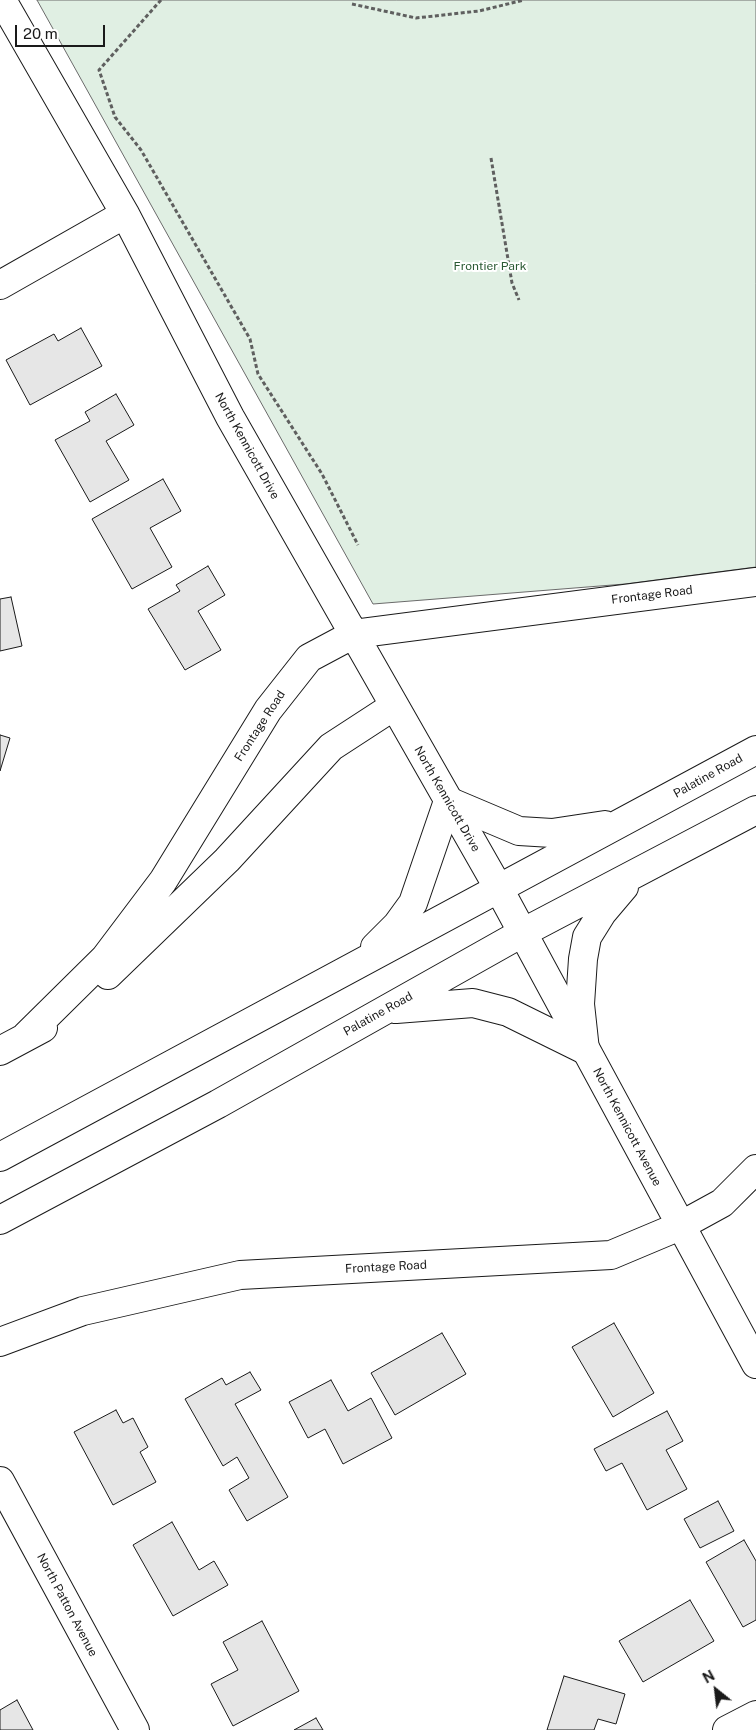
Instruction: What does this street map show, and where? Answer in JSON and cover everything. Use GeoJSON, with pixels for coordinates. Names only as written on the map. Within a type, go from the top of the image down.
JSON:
{"type":"FeatureCollection","features":[{"type":"Feature","properties":{"kind":"main road","name":"North Kennicott Drive"},"geometry":{"type":"LineString","coordinates":[[2,0],[125,214],[230,417],[499,889]]}},
{"type":"Feature","properties":{"kind":"main road"},"geometry":{"type":"LineString","coordinates":[[0,284],[125,214]]}},
{"type":"Feature","properties":{"kind":"main road","name":"Frontage Road"},"geometry":{"type":"LineString","coordinates":[[26,1036],[105,958],[163,881],[268,710],[310,658],[354,634],[756,582]]}},
{"type":"Feature","properties":{"kind":"main road","name":"Frontage Road"},"geometry":{"type":"LineString","coordinates":[[0,1051],[26,1036],[62,1020],[228,860],[331,746],[394,706]]}},
{"type":"Feature","properties":{"kind":"main road","name":"Palatine Road"},"geometry":{"type":"LineString","coordinates":[[0,1157],[756,750]]}},
{"type":"Feature","properties":{"kind":"main road"},"geometry":{"type":"LineString","coordinates":[[355,967],[397,925],[413,903],[448,801],[519,831],[552,833],[624,822]]}},
{"type":"Feature","properties":{"kind":"main road","name":"Palatine Road"},"geometry":{"type":"LineString","coordinates":[[0,1220],[218,1104],[522,933],[756,810]]}},
{"type":"Feature","properties":{"kind":"main road"},"geometry":{"type":"LineString","coordinates":[[585,1050],[580,1004],[583,959],[587,937],[602,913],[635,873]]}},
{"type":"Feature","properties":{"kind":"main road","name":"North Kennicott Avenue"},"geometry":{"type":"LineString","coordinates":[[499,889],[756,1364]]}},
{"type":"Feature","properties":{"kind":"main road"},"geometry":{"type":"LineString","coordinates":[[386,1010],[473,1003],[508,1012],[585,1050]]}},
{"type":"Feature","properties":{"kind":"main road","name":"Frontage Road"},"geometry":{"type":"LineString","coordinates":[[0,1342],[83,1311],[240,1275],[611,1255],[680,1226],[722,1203],[756,1169]]}},
{"type":"Feature","properties":{"kind":"main road","name":"North Patton Avenue"},"geometry":{"type":"LineString","coordinates":[[0,1481],[135,1730]]}},
{"type":"Feature","properties":{"kind":"main road"},"geometry":{"type":"LineString","coordinates":[[727,1730],[756,1715]]}},
{"type":"Feature","properties":{"kind":"path"},"geometry":{"type":"LineString","coordinates":[[161,0],[99,70],[115,117],[141,150],[250,339],[258,374],[322,474],[358,545]]}},
{"type":"Feature","properties":{"kind":"path"},"geometry":{"type":"LineString","coordinates":[[352,4],[416,18],[479,11],[524,0]]}},
{"type":"Feature","properties":{"kind":"path"},"geometry":{"type":"LineString","coordinates":[[491,158],[512,283],[519,300]]}},
{"type":"Feature","properties":{"kind":"green space","name":"Frontier Park"},"geometry":{"type":"Polygon","coordinates":[[[37,0],[756,0],[756,567],[625,584],[373,604],[37,0]]]}},
{"type":"Feature","properties":{"kind":"building"},"geometry":{"type":"Polygon","coordinates":[[[81,328],[102,366],[30,405],[6,360],[54,334],[58,341],[81,328]]]}},
{"type":"Feature","properties":{"kind":"building"},"geometry":{"type":"Polygon","coordinates":[[[116,394],[134,425],[106,441],[129,480],[90,502],[55,440],[90,421],[85,412],[116,394]]]}},
{"type":"Feature","properties":{"kind":"building"},"geometry":{"type":"Polygon","coordinates":[[[163,479],[181,511],[150,528],[172,567],[132,589],[92,519],[163,479]]]}},
{"type":"Feature","properties":{"kind":"building"},"geometry":{"type":"Polygon","coordinates":[[[208,566],[225,595],[198,611],[221,650],[185,670],[148,609],[180,591],[176,585],[208,566]]]}},
{"type":"Feature","properties":{"kind":"building"},"geometry":{"type":"Polygon","coordinates":[[[11,597],[22,646],[0,651],[0,599],[11,597]]]}},
{"type":"Feature","properties":{"kind":"building"},"geometry":{"type":"Polygon","coordinates":[[[0,735],[10,738],[0,771],[0,735]]]}},
{"type":"Feature","properties":{"kind":"building"},"geometry":{"type":"Polygon","coordinates":[[[614,1323],[654,1393],[613,1417],[572,1347],[614,1323]]]}},
{"type":"Feature","properties":{"kind":"building"},"geometry":{"type":"Polygon","coordinates":[[[442,1333],[466,1374],[395,1415],[371,1373],[442,1333]]]}},
{"type":"Feature","properties":{"kind":"building"},"geometry":{"type":"Polygon","coordinates":[[[250,1372],[261,1390],[235,1404],[288,1497],[247,1521],[229,1490],[249,1478],[237,1457],[223,1466],[185,1399],[222,1378],[226,1385],[250,1372]]]}},
{"type":"Feature","properties":{"kind":"building"},"geometry":{"type":"Polygon","coordinates":[[[331,1380],[348,1411],[371,1398],[392,1438],[343,1464],[325,1429],[308,1438],[289,1402],[331,1380]]]}},
{"type":"Feature","properties":{"kind":"building"},"geometry":{"type":"Polygon","coordinates":[[[116,1410],[123,1423],[133,1418],[148,1447],[140,1452],[156,1482],[113,1505],[74,1432],[116,1410]]]}},
{"type":"Feature","properties":{"kind":"building"},"geometry":{"type":"Polygon","coordinates":[[[667,1411],[683,1441],[666,1450],[687,1489],[647,1510],[622,1463],[606,1471],[594,1449],[667,1411]]]}},
{"type":"Feature","properties":{"kind":"building"},"geometry":{"type":"Polygon","coordinates":[[[718,1501],[734,1531],[700,1548],[684,1519],[718,1501]]]}},
{"type":"Feature","properties":{"kind":"building"},"geometry":{"type":"Polygon","coordinates":[[[172,1522],[199,1570],[214,1561],[228,1585],[173,1616],[133,1545],[172,1522]]]}},
{"type":"Feature","properties":{"kind":"building"},"geometry":{"type":"Polygon","coordinates":[[[744,1540],[756,1561],[756,1620],[743,1627],[706,1562],[744,1540]]]}},
{"type":"Feature","properties":{"kind":"building"},"geometry":{"type":"Polygon","coordinates":[[[690,1600],[714,1641],[643,1682],[619,1641],[690,1600]]]}},
{"type":"Feature","properties":{"kind":"building"},"geometry":{"type":"Polygon","coordinates":[[[262,1621],[299,1691],[233,1726],[211,1684],[238,1670],[223,1642],[262,1621]]]}},
{"type":"Feature","properties":{"kind":"building"},"geometry":{"type":"Polygon","coordinates":[[[564,1676],[625,1694],[616,1724],[598,1719],[594,1730],[547,1730],[564,1676]]]}},
{"type":"Feature","properties":{"kind":"building"},"geometry":{"type":"Polygon","coordinates":[[[17,1700],[33,1730],[0,1730],[0,1710],[17,1700]]]}},
{"type":"Feature","properties":{"kind":"building"},"geometry":{"type":"Polygon","coordinates":[[[316,1718],[323,1730],[294,1730],[316,1718]]]}}]}
